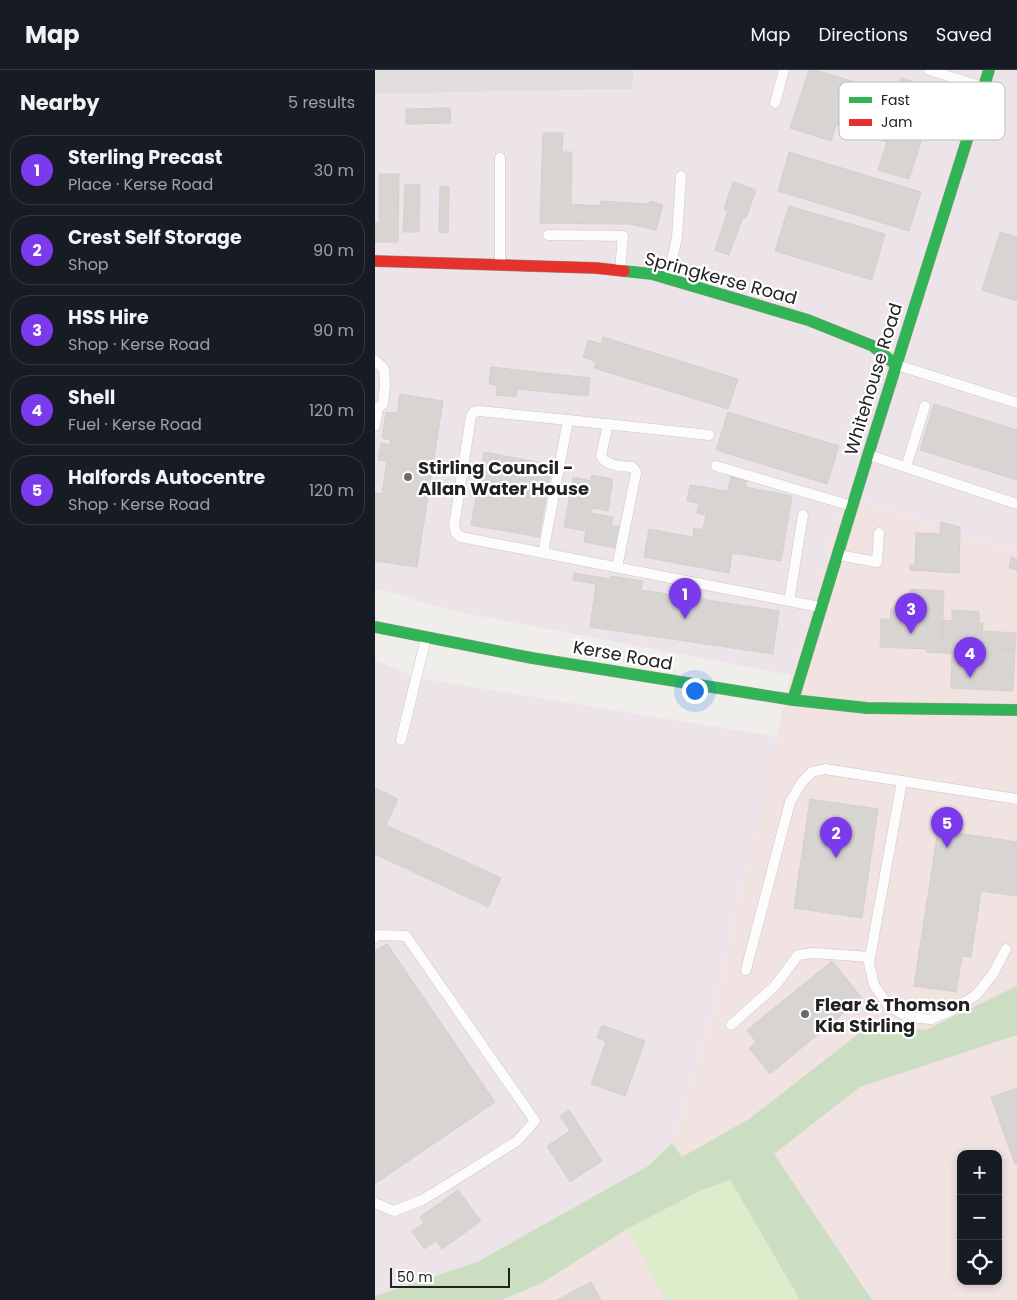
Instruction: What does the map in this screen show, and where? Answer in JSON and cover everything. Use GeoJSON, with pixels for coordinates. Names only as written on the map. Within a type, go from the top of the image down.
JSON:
{"type":"FeatureCollection","features":[{"type":"Feature","properties":{"kind":"street","name":"Whitehouse Road"},"geometry":{"type":"LineString","coordinates":[[985,82],[989,70]]}},
{"type":"Feature","properties":{"kind":"street","name":"Whitehouse Road"},"geometry":{"type":"LineString","coordinates":[[793,700],[967,140]]}},
{"type":"Feature","properties":{"kind":"street","name":"Springkerse Road"},"geometry":{"type":"LineString","coordinates":[[375,261],[596,268],[652,274],[807,320],[873,346],[896,365]]}},
{"type":"Feature","properties":{"kind":"street","name":"Kerse Road"},"geometry":{"type":"LineString","coordinates":[[375,627],[532,658],[793,700],[867,708],[1017,710]]}},
{"type":"Feature","properties":{"kind":"lane"},"geometry":{"type":"LineString","coordinates":[[775,103],[784,70]]}},
{"type":"Feature","properties":{"kind":"lane"},"geometry":{"type":"LineString","coordinates":[[929,70],[968,82]]}},
{"type":"Feature","properties":{"kind":"lane"},"geometry":{"type":"LineString","coordinates":[[500,158],[500,264]]}},
{"type":"Feature","properties":{"kind":"lane"},"geometry":{"type":"LineString","coordinates":[[668,279],[677,237],[681,176]]}},
{"type":"Feature","properties":{"kind":"lane"},"geometry":{"type":"LineString","coordinates":[[548,235],[623,236],[620,270]]}},
{"type":"Feature","properties":{"kind":"lane"},"geometry":{"type":"LineString","coordinates":[[375,360],[384,369],[385,384],[383,404],[377,408],[375,426]]}},
{"type":"Feature","properties":{"kind":"lane"},"geometry":{"type":"LineString","coordinates":[[896,365],[1017,403]]}},
{"type":"Feature","properties":{"kind":"lane"},"geometry":{"type":"LineString","coordinates":[[906,467],[925,406]]}},
{"type":"Feature","properties":{"kind":"lane"},"geometry":{"type":"LineString","coordinates":[[709,435],[474,412],[471,416],[454,526],[456,532],[461,537],[821,607]]}},
{"type":"Feature","properties":{"kind":"lane"},"geometry":{"type":"LineString","coordinates":[[543,553],[568,420]]}},
{"type":"Feature","properties":{"kind":"lane"},"geometry":{"type":"LineString","coordinates":[[608,424],[601,456],[603,461],[632,468],[636,473],[617,568]]}},
{"type":"Feature","properties":{"kind":"lane"},"geometry":{"type":"LineString","coordinates":[[868,455],[1017,504]]}},
{"type":"Feature","properties":{"kind":"lane"},"geometry":{"type":"LineString","coordinates":[[716,466],[852,506]]}},
{"type":"Feature","properties":{"kind":"lane"},"geometry":{"type":"LineString","coordinates":[[789,601],[803,515]]}},
{"type":"Feature","properties":{"kind":"lane"},"geometry":{"type":"LineString","coordinates":[[837,555],[877,562],[879,533]]}},
{"type":"Feature","properties":{"kind":"lane"},"geometry":{"type":"LineString","coordinates":[[401,740],[427,637]]}},
{"type":"Feature","properties":{"kind":"lane"},"geometry":{"type":"LineString","coordinates":[[747,970],[790,802],[802,782],[812,772],[825,769],[1017,799]]}},
{"type":"Feature","properties":{"kind":"lane"},"geometry":{"type":"LineString","coordinates":[[902,781],[869,963],[874,985],[888,1005],[907,1017],[931,1019],[951,1012],[976,995],[993,974],[1006,949]]}},
{"type":"Feature","properties":{"kind":"lane"},"geometry":{"type":"LineString","coordinates":[[375,937],[378,935],[406,936],[535,1121],[517,1141],[422,1200],[394,1210],[375,1203]]}},
{"type":"Feature","properties":{"kind":"lane"},"geometry":{"type":"LineString","coordinates":[[731,1025],[775,986],[798,955],[813,953],[870,957]]}},
{"type":"Feature","properties":{"kind":"shaded area"},"geometry":{"type":"Polygon","coordinates":[[[375,70],[634,70],[632,89],[375,94],[375,70]]]}},
{"type":"Feature","properties":{"kind":"shaded area"},"geometry":{"type":"Polygon","coordinates":[[[635,70],[1017,70],[1017,551],[844,496],[791,675],[453,611],[375,588],[375,94],[632,89],[635,70]]]}},
{"type":"Feature","properties":{"kind":"shaded area"},"geometry":{"type":"Polygon","coordinates":[[[844,496],[1017,551],[1017,1300],[872,1300],[774,1154],[682,1157],[672,1143],[712,1017],[791,675],[844,496]]]}},
{"type":"Feature","properties":{"kind":"shaded area"},"geometry":{"type":"Polygon","coordinates":[[[375,660],[418,678],[777,737],[712,1017],[672,1143],[648,1166],[477,1262],[375,1296],[375,660]]]}},
{"type":"Feature","properties":{"kind":"shaded area"},"geometry":{"type":"Polygon","coordinates":[[[627,1229],[666,1300],[502,1300],[542,1283],[627,1229]]]}},
{"type":"Feature","properties":{"kind":"green space"},"geometry":{"type":"Polygon","coordinates":[[[1017,986],[1017,1035],[860,1087],[774,1154],[872,1300],[800,1300],[730,1180],[702,1190],[627,1229],[542,1283],[502,1300],[375,1300],[375,1296],[477,1262],[648,1166],[672,1143],[682,1157],[749,1119],[871,1024],[926,1030],[1017,986]]]}},
{"type":"Feature","properties":{"kind":"green space"},"geometry":{"type":"Polygon","coordinates":[[[730,1180],[800,1300],[666,1300],[627,1229],[702,1190],[730,1180]]]}},
{"type":"Feature","properties":{"kind":"building"},"geometry":{"type":"Polygon","coordinates":[[[809,70],[816,70],[854,82],[839,82],[839,126],[836,125],[831,141],[790,128],[809,70]]]}},
{"type":"Feature","properties":{"kind":"building"},"geometry":{"type":"Polygon","coordinates":[[[901,78],[914,82],[900,82],[901,78]]]}},
{"type":"Feature","properties":{"kind":"building"},"geometry":{"type":"Polygon","coordinates":[[[450,108],[451,123],[406,124],[406,109],[450,108]]]}},
{"type":"Feature","properties":{"kind":"building"},"geometry":{"type":"Polygon","coordinates":[[[543,133],[563,133],[562,152],[572,152],[571,204],[601,206],[601,201],[648,204],[650,201],[663,205],[656,230],[629,224],[540,223],[543,133]]]}},
{"type":"Feature","properties":{"kind":"building"},"geometry":{"type":"Polygon","coordinates":[[[881,140],[922,140],[909,179],[878,170],[887,142],[881,140]]]}},
{"type":"Feature","properties":{"kind":"building"},"geometry":{"type":"Polygon","coordinates":[[[789,152],[921,192],[909,231],[778,191],[789,152]]]}},
{"type":"Feature","properties":{"kind":"building"},"geometry":{"type":"Polygon","coordinates":[[[379,174],[399,174],[398,242],[375,242],[375,223],[379,223],[379,174]]]}},
{"type":"Feature","properties":{"kind":"building"},"geometry":{"type":"Polygon","coordinates":[[[733,182],[756,190],[746,218],[743,217],[729,255],[715,250],[728,211],[724,209],[733,182]]]}},
{"type":"Feature","properties":{"kind":"building"},"geometry":{"type":"Polygon","coordinates":[[[405,184],[420,185],[419,232],[403,232],[405,184]]]}},
{"type":"Feature","properties":{"kind":"building"},"geometry":{"type":"Polygon","coordinates":[[[440,186],[449,187],[448,233],[439,232],[440,186]]]}},
{"type":"Feature","properties":{"kind":"building"},"geometry":{"type":"Polygon","coordinates":[[[789,206],[885,234],[872,280],[775,251],[789,206]]]}},
{"type":"Feature","properties":{"kind":"building"},"geometry":{"type":"Polygon","coordinates":[[[1000,232],[1017,237],[1017,301],[982,290],[1000,232]]]}},
{"type":"Feature","properties":{"kind":"building"},"geometry":{"type":"Polygon","coordinates":[[[603,337],[738,379],[728,409],[594,368],[596,362],[583,357],[588,340],[601,344],[603,337]]]}},
{"type":"Feature","properties":{"kind":"building"},"geometry":{"type":"Polygon","coordinates":[[[491,367],[590,378],[588,396],[517,389],[516,397],[496,395],[497,385],[489,384],[491,367]]]}},
{"type":"Feature","properties":{"kind":"building","name":"Stirling Council - Allan Water House"},"geometry":{"type":"Polygon","coordinates":[[[400,394],[443,401],[417,567],[375,561],[375,493],[382,494],[387,461],[378,460],[381,443],[390,445],[391,440],[382,438],[386,412],[397,413],[400,394]]]}},
{"type":"Feature","properties":{"kind":"building"},"geometry":{"type":"Polygon","coordinates":[[[934,404],[1017,430],[1017,480],[920,450],[934,404]]]}},
{"type":"Feature","properties":{"kind":"building"},"geometry":{"type":"Polygon","coordinates":[[[728,412],[839,446],[827,484],[716,450],[728,412]]]}},
{"type":"Feature","properties":{"kind":"building"},"geometry":{"type":"Polygon","coordinates":[[[484,452],[552,465],[539,537],[471,525],[484,452]]]}},
{"type":"Feature","properties":{"kind":"building"},"geometry":{"type":"Polygon","coordinates":[[[592,475],[613,479],[608,511],[592,508],[591,513],[613,517],[611,526],[621,527],[617,548],[584,542],[586,531],[564,527],[573,477],[591,481],[592,475]]]}},
{"type":"Feature","properties":{"kind":"building"},"geometry":{"type":"Polygon","coordinates":[[[731,476],[747,479],[745,487],[792,496],[781,561],[732,553],[729,573],[644,557],[649,529],[693,537],[694,528],[703,530],[706,515],[697,513],[699,503],[687,501],[690,485],[728,491],[731,476]]]}},
{"type":"Feature","properties":{"kind":"building"},"geometry":{"type":"Polygon","coordinates":[[[941,522],[960,527],[959,573],[910,570],[910,565],[915,565],[916,533],[940,534],[941,522]]]}},
{"type":"Feature","properties":{"kind":"building"},"geometry":{"type":"Polygon","coordinates":[[[1011,557],[1017,559],[1017,570],[1009,568],[1011,557]]]}},
{"type":"Feature","properties":{"kind":"building"},"geometry":{"type":"Polygon","coordinates":[[[574,573],[610,579],[611,576],[643,581],[641,590],[779,611],[773,654],[590,627],[596,584],[573,580],[574,573]]]}},
{"type":"Feature","properties":{"kind":"building"},"geometry":{"type":"Polygon","coordinates":[[[911,589],[944,591],[941,653],[927,652],[927,649],[880,647],[881,619],[890,619],[891,608],[910,608],[911,589]]]}},
{"type":"Feature","properties":{"kind":"building"},"geometry":{"type":"Polygon","coordinates":[[[952,610],[979,612],[979,623],[983,623],[982,631],[1016,633],[1015,650],[992,648],[992,656],[941,653],[943,620],[952,621],[952,610]]]}},
{"type":"Feature","properties":{"kind":"building"},"geometry":{"type":"Polygon","coordinates":[[[992,648],[1015,650],[1013,691],[951,688],[952,654],[992,656],[992,648]]]}},
{"type":"Feature","properties":{"kind":"building"},"geometry":{"type":"Polygon","coordinates":[[[375,788],[398,799],[386,825],[501,878],[488,907],[375,854],[375,788]]]}},
{"type":"Feature","properties":{"kind":"building"},"geometry":{"type":"Polygon","coordinates":[[[810,799],[878,809],[862,918],[794,908],[810,799]]]}},
{"type":"Feature","properties":{"kind":"building"},"geometry":{"type":"Polygon","coordinates":[[[938,830],[1017,842],[1017,896],[981,891],[971,957],[962,956],[956,992],[914,986],[938,830]]]}},
{"type":"Feature","properties":{"kind":"building"},"geometry":{"type":"Polygon","coordinates":[[[387,944],[495,1102],[376,1183],[375,951],[387,944]]]}},
{"type":"Feature","properties":{"kind":"building","name":"Flear & Thomson Kia Stirling"},"geometry":{"type":"Polygon","coordinates":[[[832,961],[862,998],[770,1074],[749,1048],[756,1042],[747,1030],[832,961]]]}},
{"type":"Feature","properties":{"kind":"building"},"geometry":{"type":"Polygon","coordinates":[[[602,1025],[645,1041],[625,1096],[591,1084],[606,1041],[597,1038],[602,1025]]]}},
{"type":"Feature","properties":{"kind":"building"},"geometry":{"type":"Polygon","coordinates":[[[1017,1088],[1017,1164],[1015,1164],[991,1097],[1017,1088]]]}},
{"type":"Feature","properties":{"kind":"building"},"geometry":{"type":"Polygon","coordinates":[[[569,1110],[602,1161],[570,1182],[547,1146],[570,1131],[560,1116],[569,1110]]]}},
{"type":"Feature","properties":{"kind":"building"},"geometry":{"type":"Polygon","coordinates":[[[458,1190],[481,1221],[442,1249],[436,1241],[424,1249],[412,1231],[424,1223],[420,1217],[458,1190]]]}},
{"type":"Feature","properties":{"kind":"building"},"geometry":{"type":"Polygon","coordinates":[[[591,1282],[601,1300],[557,1300],[591,1282]]]}},
{"type":"Feature","properties":{"kind":"traffic: fast"},"geometry":{"type":"LineString","coordinates":[[985,82],[989,70]]}},
{"type":"Feature","properties":{"kind":"traffic: fast"},"geometry":{"type":"LineString","coordinates":[[793,700],[967,140]]}},
{"type":"Feature","properties":{"kind":"traffic: fast"},"geometry":{"type":"LineString","coordinates":[[624,271],[652,274],[808,320],[873,346],[896,365]]}},
{"type":"Feature","properties":{"kind":"traffic: fast"},"geometry":{"type":"LineString","coordinates":[[375,627],[532,658],[793,700],[867,708],[1017,710]]}},
{"type":"Feature","properties":{"kind":"traffic: jam"},"geometry":{"type":"LineString","coordinates":[[375,261],[596,268],[624,271]]}},
{"type":"Feature","properties":{"kind":"place","name":"Stirling Council - Allan Water House"},"geometry":{"type":"Point","coordinates":[408,477]}},
{"type":"Feature","properties":{"kind":"place","name":"Sterling Precast"},"geometry":{"type":"Point","coordinates":[685,619]}},
{"type":"Feature","properties":{"kind":"place","name":"HSS Hire"},"geometry":{"type":"Point","coordinates":[911,634]}},
{"type":"Feature","properties":{"kind":"place","name":"Shell"},"geometry":{"type":"Point","coordinates":[970,678]}},
{"type":"Feature","properties":{"kind":"place","name":"Halfords Autocentre"},"geometry":{"type":"Point","coordinates":[947,848]}},
{"type":"Feature","properties":{"kind":"place","name":"Crest Self Storage"},"geometry":{"type":"Point","coordinates":[836,858]}},
{"type":"Feature","properties":{"kind":"place","name":"Flear & Thomson Kia Stirling"},"geometry":{"type":"Point","coordinates":[805,1014]}}]}
